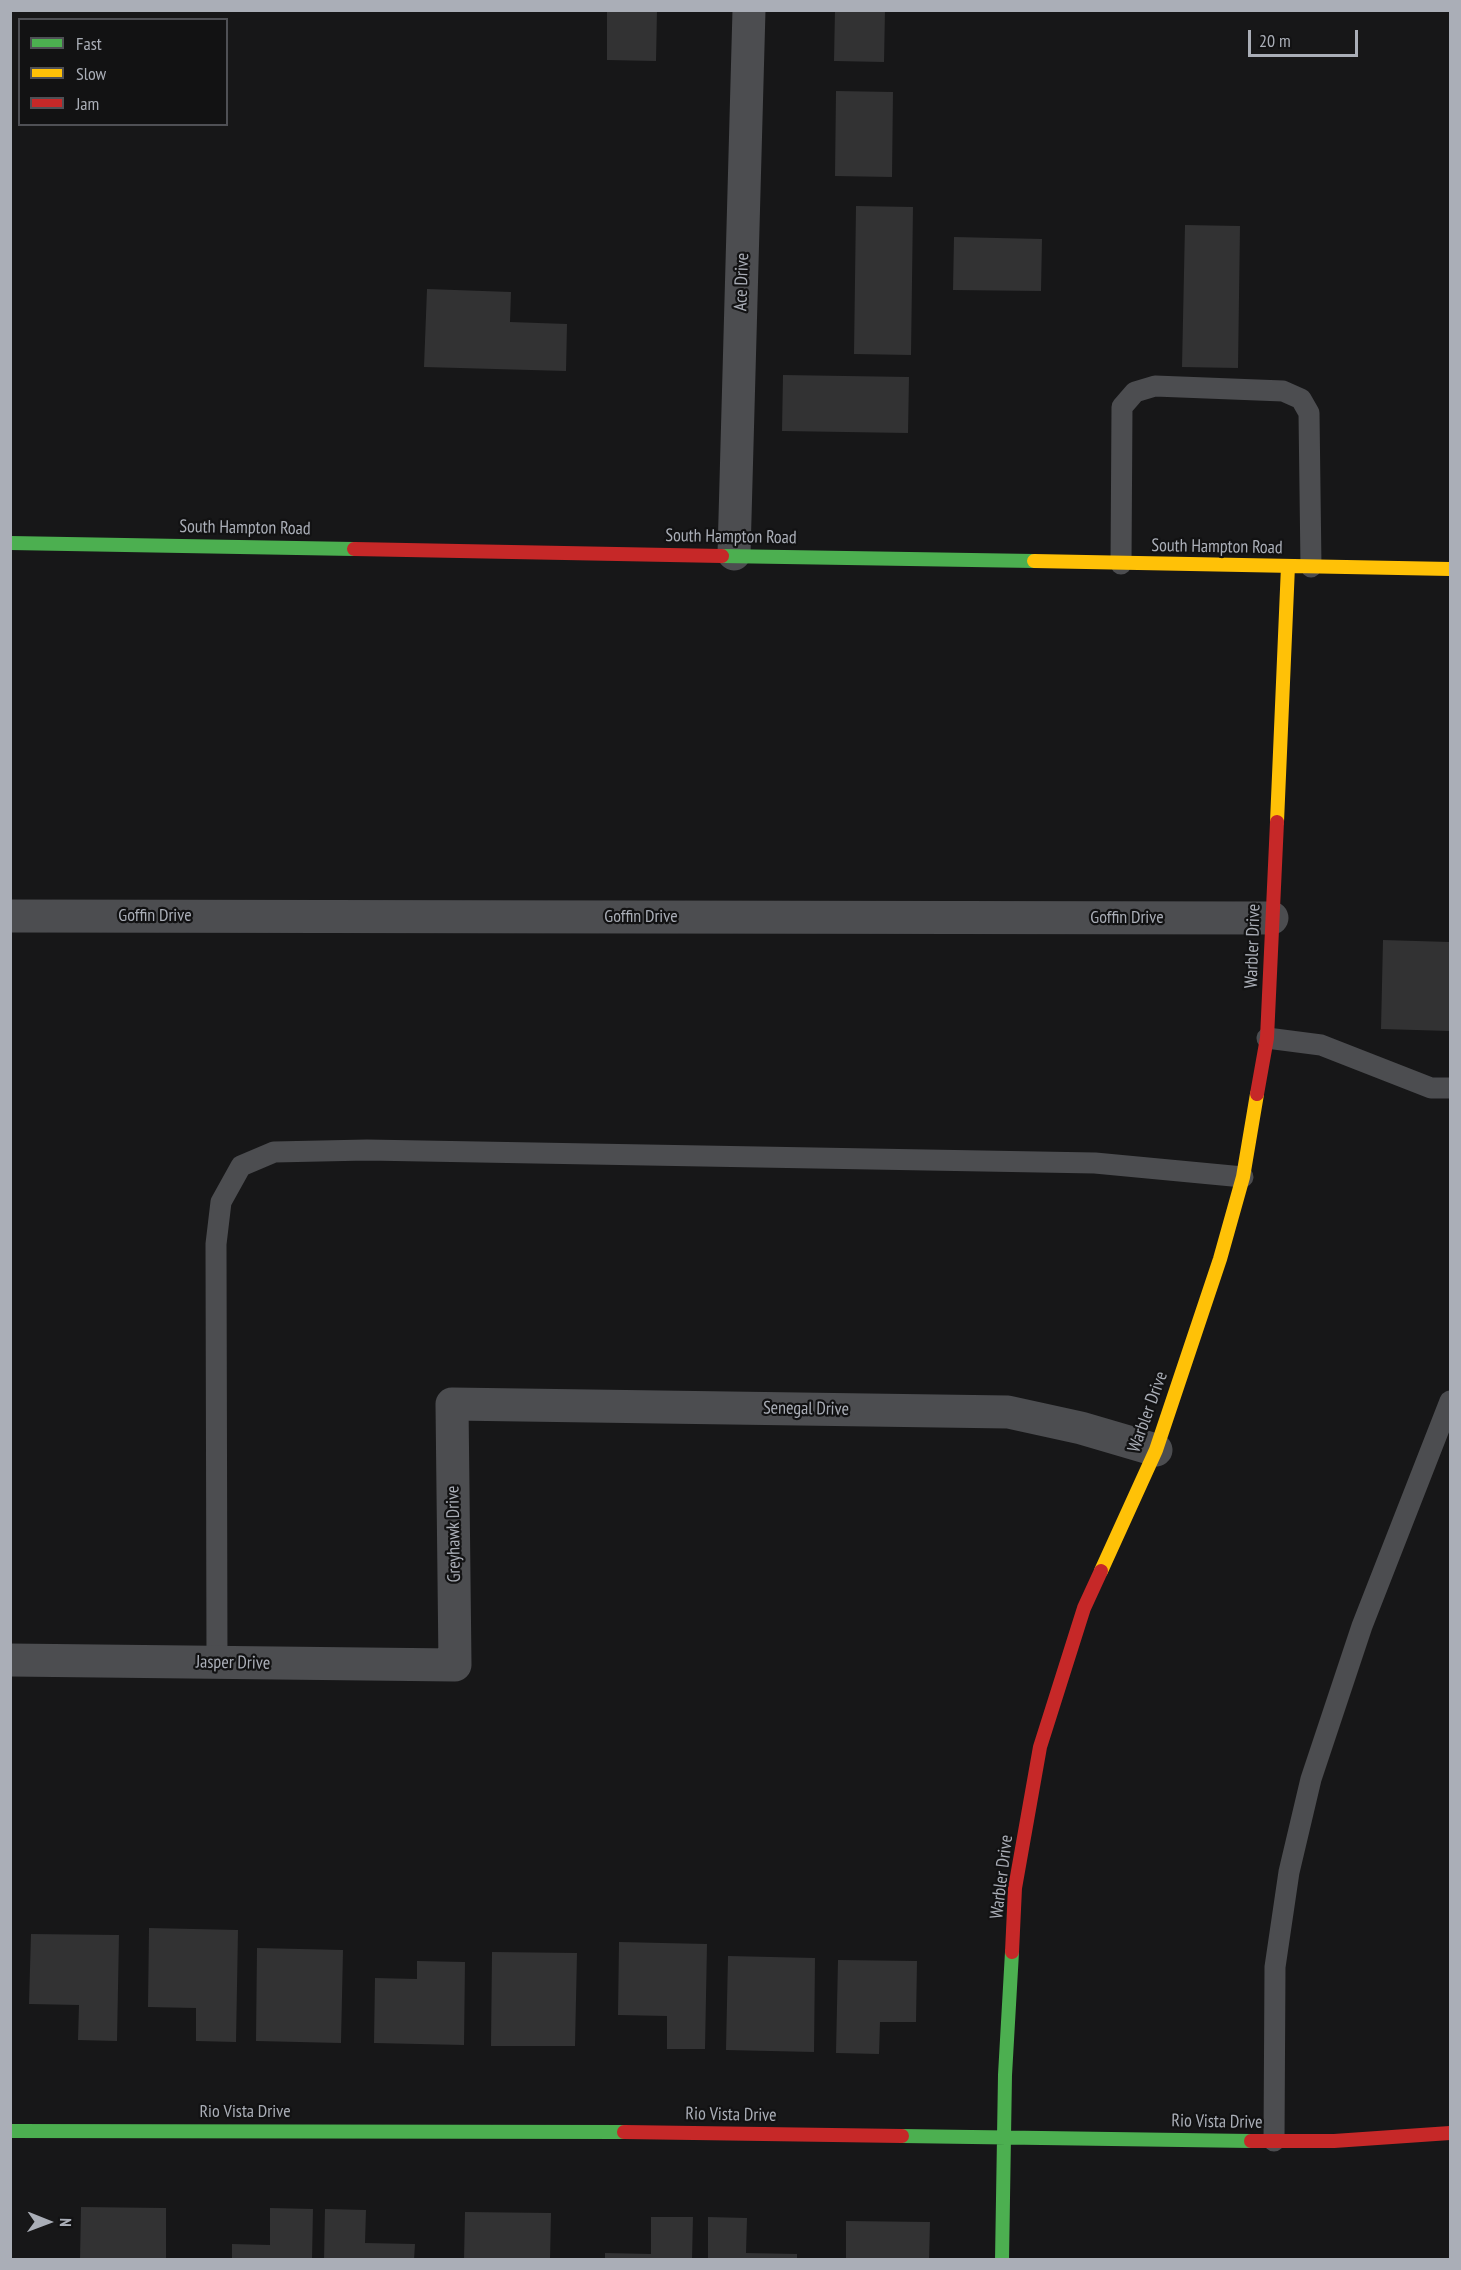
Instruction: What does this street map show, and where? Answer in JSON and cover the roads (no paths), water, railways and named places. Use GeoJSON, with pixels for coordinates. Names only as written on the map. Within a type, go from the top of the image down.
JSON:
{"type":"FeatureCollection","features":[{"type":"Feature","properties":{"kind":"street","name":"Ace Drive"},"geometry":{"type":"LineString","coordinates":[[734,554],[749,10]]}},
{"type":"Feature","properties":{"kind":"street","name":"South Hampton Road"},"geometry":{"type":"LineString","coordinates":[[10,543],[734,554],[1121,564],[1450,569]]}},
{"type":"Feature","properties":{"kind":"street","name":"Warbler Drive"},"geometry":{"type":"LineString","coordinates":[[1002,2259],[1004,2136],[1015,1888],[1040,1747],[1084,1608],[1156,1450],[1220,1259],[1243,1177],[1267,1038],[1288,566]]}},
{"type":"Feature","properties":{"kind":"street","name":"Goffin Drive"},"geometry":{"type":"LineString","coordinates":[[10,916],[1272,918]]}},
{"type":"Feature","properties":{"kind":"street","name":"Senegal Drive"},"geometry":{"type":"LineString","coordinates":[[452,1404],[1008,1412],[1081,1428],[1156,1450]]}},
{"type":"Feature","properties":{"kind":"street","name":"Greyhawk Drive"},"geometry":{"type":"LineString","coordinates":[[452,1404],[455,1665]]}},
{"type":"Feature","properties":{"kind":"street","name":"Jasper Drive"},"geometry":{"type":"LineString","coordinates":[[10,1660],[455,1665]]}},
{"type":"Feature","properties":{"kind":"street","name":"Rio Vista Drive"},"geometry":{"type":"LineString","coordinates":[[10,2131],[445,2130],[1274,2141],[1334,2141],[1450,2133]]}},
{"type":"Feature","properties":{"kind":"lane"},"geometry":{"type":"LineString","coordinates":[[1121,564],[1122,406],[1135,392],[1155,386],[1283,391],[1301,399],[1309,413],[1311,567]]}},
{"type":"Feature","properties":{"kind":"lane"},"geometry":{"type":"LineString","coordinates":[[1267,1038],[1322,1045],[1431,1088],[1450,1088]]}},
{"type":"Feature","properties":{"kind":"lane"},"geometry":{"type":"LineString","coordinates":[[217,1663],[216,1244],[221,1202],[242,1166],[274,1152],[367,1150],[1095,1163],[1243,1177]]}},
{"type":"Feature","properties":{"kind":"lane"},"geometry":{"type":"LineString","coordinates":[[1274,2141],[1275,1967],[1289,1872],[1311,1779],[1362,1626],[1450,1401]]}}]}
